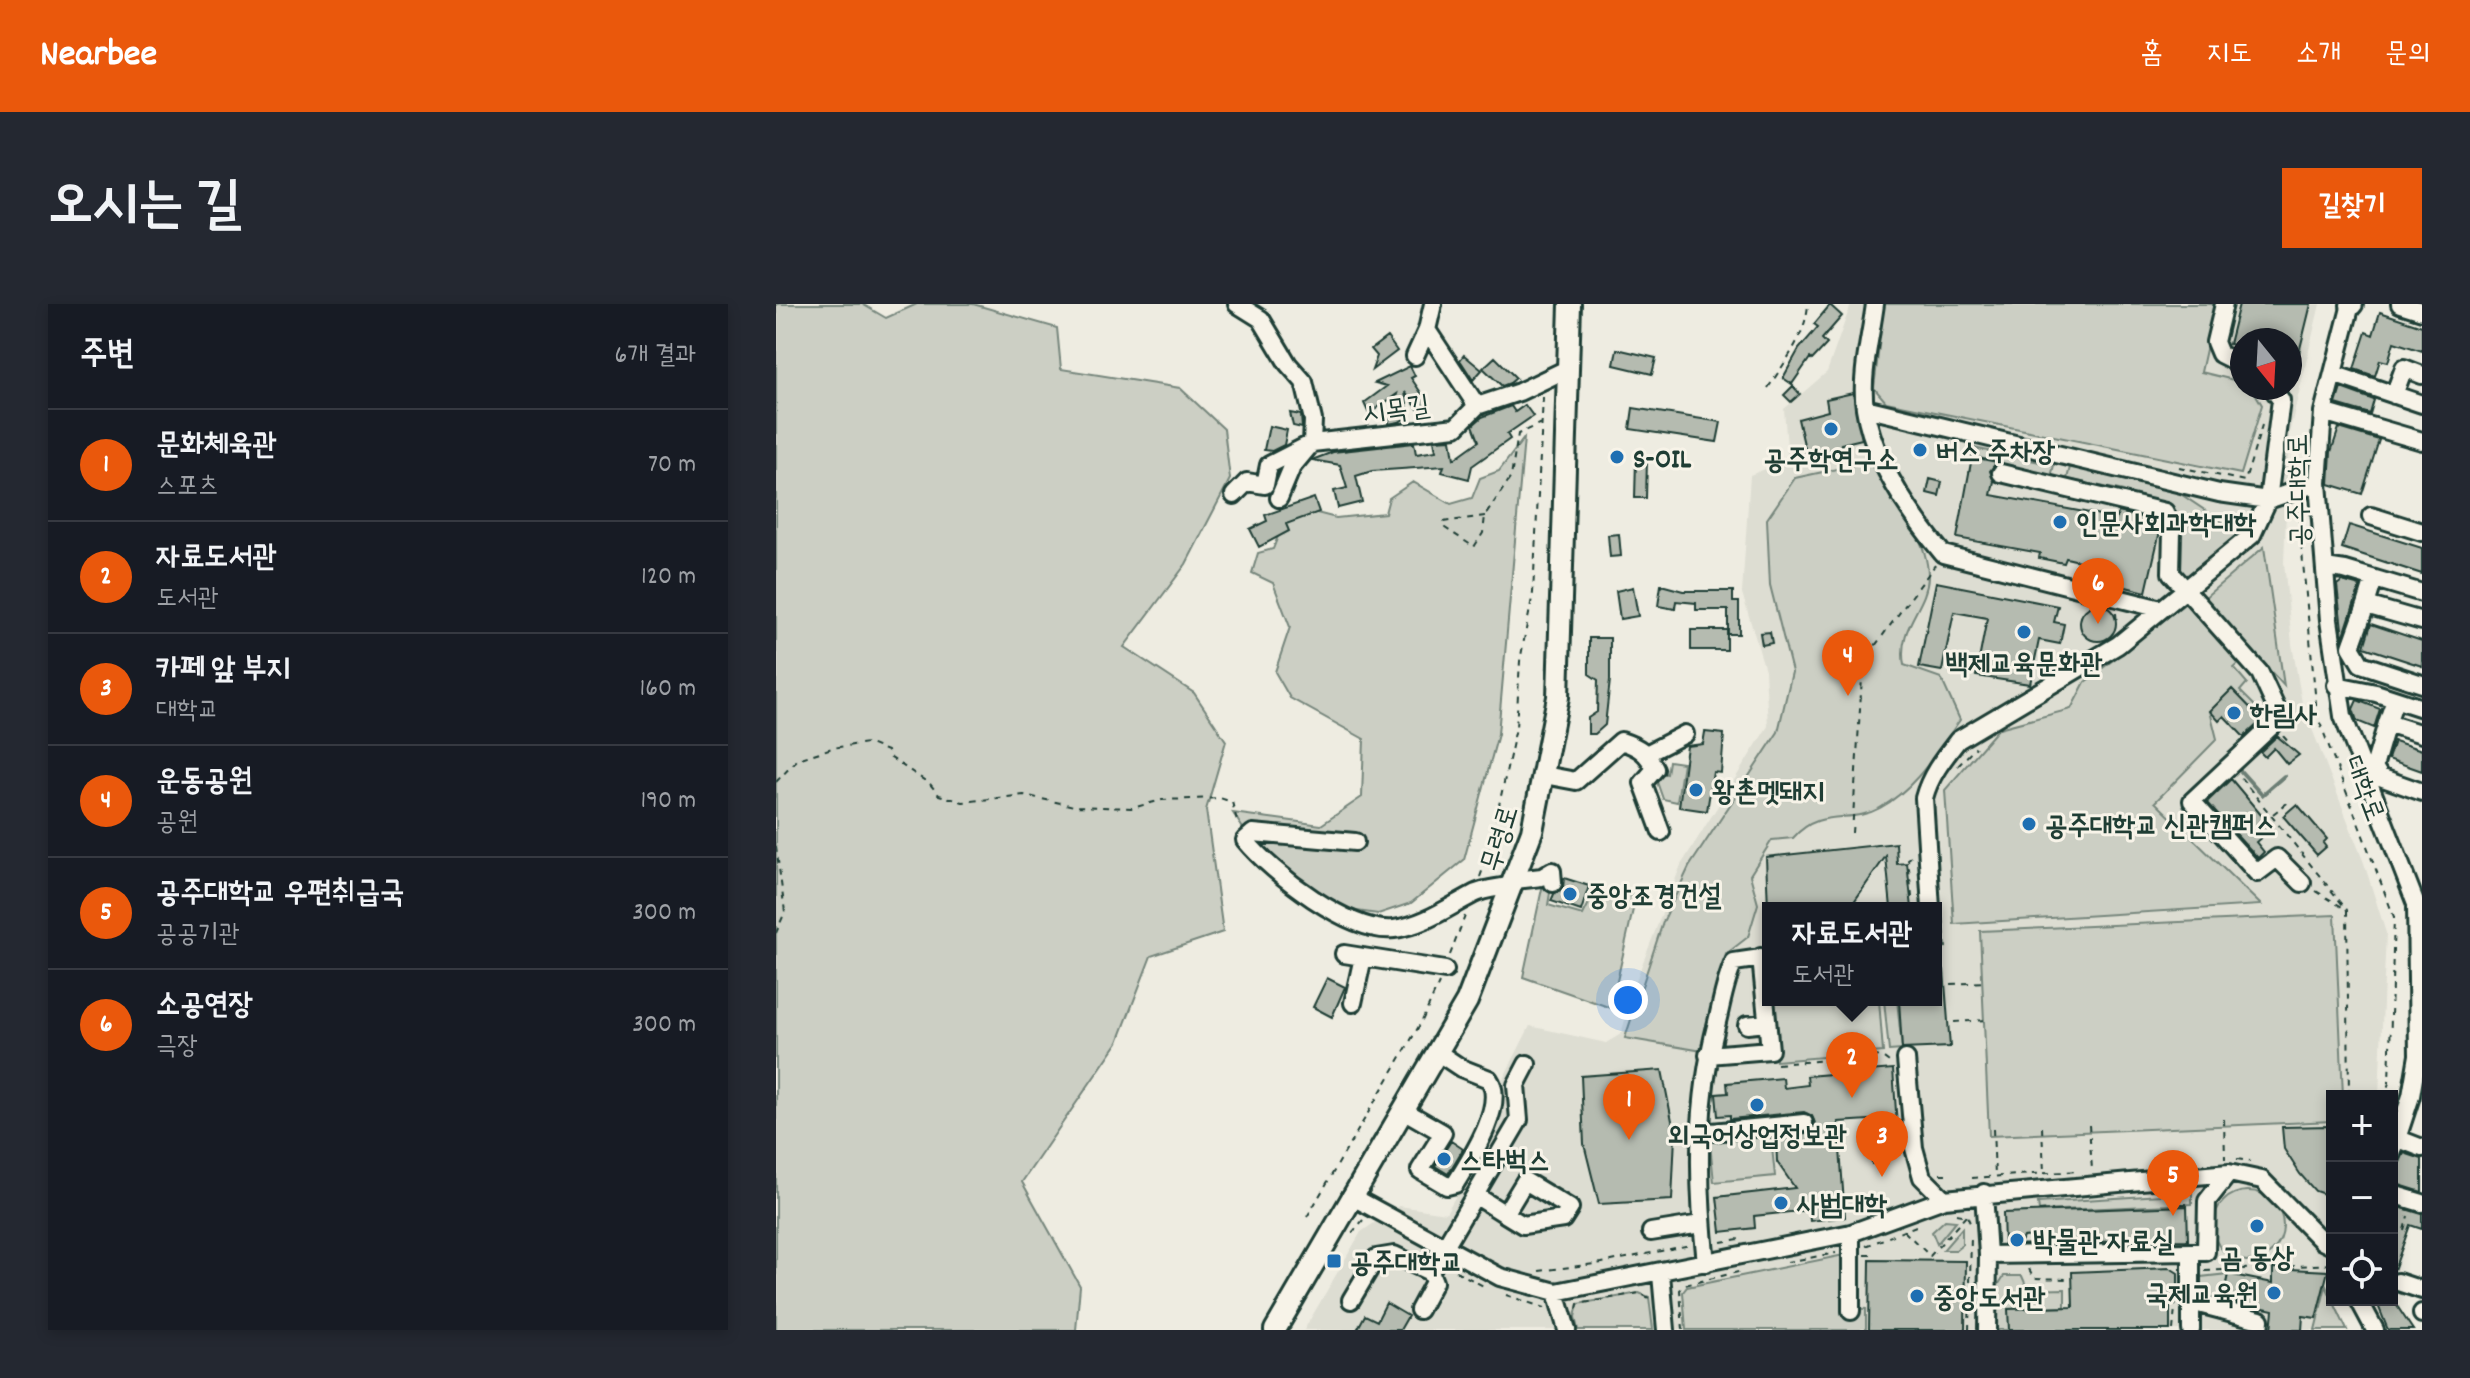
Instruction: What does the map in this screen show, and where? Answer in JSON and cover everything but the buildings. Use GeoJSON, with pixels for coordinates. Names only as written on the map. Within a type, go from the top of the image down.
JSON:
{"type":"FeatureCollection","features":[{"type":"Feature","properties":{"kind":"main road","name":"무령로"},"geometry":{"type":"LineString","coordinates":[[1275,1330],[1467,1001],[1532,831],[1558,697],[1570,304]]}},
{"type":"Feature","properties":{"kind":"street"},"geometry":{"type":"LineString","coordinates":[[1237,304],[1261,319],[1288,364],[1304,382],[1313,420],[1312,443],[1292,467],[1279,498]]}},
{"type":"Feature","properties":{"kind":"street"},"geometry":{"type":"LineString","coordinates":[[1415,356],[1427,330],[1433,304]]}},
{"type":"Feature","properties":{"kind":"street"},"geometry":{"type":"LineString","coordinates":[[1875,304],[1865,408],[1876,451],[1926,533],[1943,554],[2161,609]]}},
{"type":"Feature","properties":{"kind":"street"},"geometry":{"type":"LineString","coordinates":[[2224,304],[2215,342],[2220,354],[2230,359]]}},
{"type":"Feature","properties":{"kind":"street","name":"공주대학로"},"geometry":{"type":"LineString","coordinates":[[2351,304],[2323,412],[2318,483],[2336,685],[2343,716],[2416,904],[2418,1055],[2398,1139]]}},
{"type":"Feature","properties":{"kind":"street"},"geometry":{"type":"LineString","coordinates":[[2400,304],[2422,311]]}},
{"type":"Feature","properties":{"kind":"street"},"geometry":{"type":"LineString","coordinates":[[1427,330],[1477,406]]}},
{"type":"Feature","properties":{"kind":"street"},"geometry":{"type":"LineString","coordinates":[[2394,395],[2404,368],[2422,375]]}},
{"type":"Feature","properties":{"kind":"street","name":"시목길"},"geometry":{"type":"LineString","coordinates":[[1312,443],[1456,427],[1477,406],[1567,369]]}},
{"type":"Feature","properties":{"kind":"street"},"geometry":{"type":"LineString","coordinates":[[2333,374],[2422,404]]}},
{"type":"Feature","properties":{"kind":"street"},"geometry":{"type":"LineString","coordinates":[[1936,902],[1924,798],[1929,781],[1942,760],[1958,740],[2118,645],[2182,589],[2252,535],[2268,500],[2281,400]]}},
{"type":"Feature","properties":{"kind":"street"},"geometry":{"type":"LineString","coordinates":[[1865,408],[2219,493],[2268,500],[2318,483]]}},
{"type":"Feature","properties":{"kind":"street","name":"공주대학로"},"geometry":{"type":"LineString","coordinates":[[2323,412],[2422,441]]}},
{"type":"Feature","properties":{"kind":"street"},"geometry":{"type":"LineString","coordinates":[[1234,495],[1247,482],[1265,485],[1269,465],[1312,443]]}},
{"type":"Feature","properties":{"kind":"street"},"geometry":{"type":"LineString","coordinates":[[2001,473],[2165,512],[2172,531],[2171,573],[2182,589],[2260,673],[2278,712],[2273,725],[2192,801],[2257,873],[2277,858],[2302,883]]}},
{"type":"Feature","properties":{"kind":"street"},"geometry":{"type":"LineString","coordinates":[[2371,516],[2422,532]]}},
{"type":"Feature","properties":{"kind":"street","name":"공주대학로"},"geometry":{"type":"LineString","coordinates":[[2325,567],[2422,593]]}},
{"type":"Feature","properties":{"kind":"street"},"geometry":{"type":"LineString","coordinates":[[2374,579],[2351,647],[2361,664],[2422,684]]}},
{"type":"Feature","properties":{"kind":"street"},"geometry":{"type":"LineString","coordinates":[[2366,605],[2422,621]]}},
{"type":"Feature","properties":{"kind":"street"},"geometry":{"type":"LineString","coordinates":[[2336,685],[2422,708]]}},
{"type":"Feature","properties":{"kind":"street"},"geometry":{"type":"LineString","coordinates":[[2395,700],[2374,767],[2380,777],[2422,792]]}},
{"type":"Feature","properties":{"kind":"street"},"geometry":{"type":"LineString","coordinates":[[2387,723],[2422,734]]}},
{"type":"Feature","properties":{"kind":"street"},"geometry":{"type":"LineString","coordinates":[[1648,753],[1685,734]]}},
{"type":"Feature","properties":{"kind":"street"},"geometry":{"type":"LineString","coordinates":[[1544,775],[1576,781],[1621,741],[1648,753],[1655,769],[1643,783],[1661,832]]}},
{"type":"Feature","properties":{"kind":"street"},"geometry":{"type":"LineString","coordinates":[[1355,842],[1253,833],[1245,840],[1259,858],[1284,877],[1353,922],[1392,929],[1432,918],[1474,893],[1542,877],[1552,871],[1553,883]]}},
{"type":"Feature","properties":{"kind":"street"},"geometry":{"type":"LineString","coordinates":[[1344,954],[1445,970]]}},
{"type":"Feature","properties":{"kind":"street"},"geometry":{"type":"LineString","coordinates":[[1353,1003],[1363,957]]}},
{"type":"Feature","properties":{"kind":"street"},"geometry":{"type":"LineString","coordinates":[[1706,1263],[1701,1224],[1699,1128],[1708,1055],[1734,962],[1762,957]]}},
{"type":"Feature","properties":{"kind":"street"},"geometry":{"type":"LineString","coordinates":[[1708,1055],[1770,1050],[1767,1023],[1759,997],[1762,977]]}},
{"type":"Feature","properties":{"kind":"street"},"geometry":{"type":"LineString","coordinates":[[1747,1025],[1767,1023]]}},
{"type":"Feature","properties":{"kind":"street"},"geometry":{"type":"LineString","coordinates":[[1403,1110],[1443,1133],[1420,1170],[1447,1186],[1455,1184],[1485,1133],[1494,1090],[1489,1079],[1461,1068],[1437,1052]]}},
{"type":"Feature","properties":{"kind":"street"},"geometry":{"type":"LineString","coordinates":[[1901,1063],[1914,1148],[1922,1177],[1947,1206]]}},
{"type":"Feature","properties":{"kind":"street"},"geometry":{"type":"LineString","coordinates":[[1430,1272],[1519,1120],[1516,1085],[1527,1064]]}},
{"type":"Feature","properties":{"kind":"street"},"geometry":{"type":"LineString","coordinates":[[1699,1128],[1712,1132],[1804,1123]]}},
{"type":"Feature","properties":{"kind":"street"},"geometry":{"type":"LineString","coordinates":[[2398,1147],[2422,1148]]}},
{"type":"Feature","properties":{"kind":"street"},"geometry":{"type":"LineString","coordinates":[[1351,1196],[1500,1277],[1556,1292],[1706,1263],[1854,1246],[1984,1193],[2227,1166],[2262,1180],[2326,1243]]}},
{"type":"Feature","properties":{"kind":"street"},"geometry":{"type":"LineString","coordinates":[[1988,1255],[2206,1252],[2207,1201],[2227,1166]]}},
{"type":"Feature","properties":{"kind":"street"},"geometry":{"type":"LineString","coordinates":[[1984,1193],[1988,1255],[1987,1330]]}},
{"type":"Feature","properties":{"kind":"street"},"geometry":{"type":"LineString","coordinates":[[1475,1195],[1505,1214]]}},
{"type":"Feature","properties":{"kind":"street"},"geometry":{"type":"LineString","coordinates":[[2398,1197],[2416,1207]]}},
{"type":"Feature","properties":{"kind":"street"},"geometry":{"type":"LineString","coordinates":[[1651,1232],[1701,1224]]}},
{"type":"Feature","properties":{"kind":"street"},"geometry":{"type":"LineString","coordinates":[[1851,1311],[1854,1246]]}},
{"type":"Feature","properties":{"kind":"street"},"geometry":{"type":"LineString","coordinates":[[2191,1252],[2185,1299],[2191,1330]]}},
{"type":"Feature","properties":{"kind":"street"},"geometry":{"type":"LineString","coordinates":[[1351,1300],[1376,1258],[1394,1255],[1430,1272],[1434,1282],[1419,1310]]}},
{"type":"Feature","properties":{"kind":"street"},"geometry":{"type":"LineString","coordinates":[[1661,1274],[1666,1330]]}},
{"type":"Feature","properties":{"kind":"street"},"geometry":{"type":"LineString","coordinates":[[2398,1282],[2422,1290]]}},
{"type":"Feature","properties":{"kind":"street"},"geometry":{"type":"LineString","coordinates":[[1556,1292],[1571,1324]]}},
{"type":"Feature","properties":{"kind":"street"},"geometry":{"type":"LineString","coordinates":[[2185,1299],[2260,1320],[2259,1330]]}},
{"type":"Feature","properties":{"kind":"street"},"geometry":{"type":"LineString","coordinates":[[2362,1306],[2375,1330]]}},
{"type":"Feature","properties":{"kind":"path"},"geometry":{"type":"LineString","coordinates":[[1768,388],[1807,320],[1808,304]]}},
{"type":"Feature","properties":{"kind":"path"},"geometry":{"type":"LineString","coordinates":[[1307,1217],[1422,1021],[1445,970],[1488,855],[1516,728],[1520,661],[1533,593],[1544,380]]}},
{"type":"Feature","properties":{"kind":"path"},"geometry":{"type":"LineString","coordinates":[[1485,516],[1443,522],[1445,528],[1474,547],[1483,533],[1485,516],[1511,477],[1518,434],[1542,423]]}},
{"type":"Feature","properties":{"kind":"path"},"geometry":{"type":"LineString","coordinates":[[2171,465],[2245,481],[2262,424]]}},
{"type":"Feature","properties":{"kind":"path","name":"대학로"},"geometry":{"type":"LineString","coordinates":[[2298,505],[2317,715],[2394,917],[2386,1090]]}},
{"type":"Feature","properties":{"kind":"path"},"geometry":{"type":"LineString","coordinates":[[1852,833],[1863,662],[1943,554]]}},
{"type":"Feature","properties":{"kind":"path"},"geometry":{"type":"LineString","coordinates":[[776,782],[798,759],[832,748],[867,743],[887,751],[888,756],[930,784],[939,795],[963,802],[1024,795],[1074,806],[1132,808],[1162,800],[1227,799],[1245,840]]}},
{"type":"Feature","properties":{"kind":"path"},"geometry":{"type":"LineString","coordinates":[[1950,774],[1979,744]]}},
{"type":"Feature","properties":{"kind":"path"},"geometry":{"type":"LineString","coordinates":[[2233,769],[2347,910],[2349,1090]]}},
{"type":"Feature","properties":{"kind":"path"},"geometry":{"type":"LineString","coordinates":[[2271,815],[2291,800]]}},
{"type":"Feature","properties":{"kind":"path"},"geometry":{"type":"LineString","coordinates":[[776,846],[785,912],[776,933]]}},
{"type":"Feature","properties":{"kind":"path"},"geometry":{"type":"LineString","coordinates":[[2302,883],[2347,910]]}},
{"type":"Feature","properties":{"kind":"path"},"geometry":{"type":"LineString","coordinates":[[1942,932],[1946,950],[1942,950]]}},
{"type":"Feature","properties":{"kind":"path"},"geometry":{"type":"LineString","coordinates":[[1951,984],[1985,982]]}},
{"type":"Feature","properties":{"kind":"path"},"geometry":{"type":"LineString","coordinates":[[1954,1022],[1986,1020]]}},
{"type":"Feature","properties":{"kind":"path"},"geometry":{"type":"LineString","coordinates":[[1801,1062],[1881,1056],[1901,1063]]}},
{"type":"Feature","properties":{"kind":"path"},"geometry":{"type":"LineString","coordinates":[[2224,1119],[2227,1166]]}},
{"type":"Feature","properties":{"kind":"path"},"geometry":{"type":"LineString","coordinates":[[2089,1125],[2092,1170]]}},
{"type":"Feature","properties":{"kind":"path"},"geometry":{"type":"LineString","coordinates":[[2042,1127],[2044,1173]]}},
{"type":"Feature","properties":{"kind":"path"},"geometry":{"type":"LineString","coordinates":[[1993,1129],[1995,1176]]}},
{"type":"Feature","properties":{"kind":"path"},"geometry":{"type":"LineString","coordinates":[[2192,1193],[2192,1216]]}},
{"type":"Feature","properties":{"kind":"path"},"geometry":{"type":"LineString","coordinates":[[2181,1204],[2192,1204]]}},
{"type":"Feature","properties":{"kind":"path"},"geometry":{"type":"LineString","coordinates":[[1947,1206],[1967,1216],[1971,1225],[1969,1330]]}},
{"type":"Feature","properties":{"kind":"path"},"geometry":{"type":"LineString","coordinates":[[2404,1230],[2416,1207]]}},
{"type":"Feature","properties":{"kind":"path"},"geometry":{"type":"LineString","coordinates":[[2039,1211],[2053,1210]]}},
{"type":"Feature","properties":{"kind":"path"},"geometry":{"type":"LineString","coordinates":[[1349,1235],[1364,1216]]}},
{"type":"Feature","properties":{"kind":"path"},"geometry":{"type":"LineString","coordinates":[[1904,1231],[1930,1256],[1967,1216]]}},
{"type":"Feature","properties":{"kind":"path"},"geometry":{"type":"LineString","coordinates":[[1784,1262],[1854,1246],[1927,1222]]}},
{"type":"Feature","properties":{"kind":"path"},"geometry":{"type":"LineString","coordinates":[[1537,1272],[1602,1263],[1692,1244]]}},
{"type":"Feature","properties":{"kind":"path"},"geometry":{"type":"LineString","coordinates":[[1854,1246],[1876,1255]]}},
{"type":"Feature","properties":{"kind":"path"},"geometry":{"type":"LineString","coordinates":[[2196,1272],[2326,1264]]}},
{"type":"Feature","properties":{"kind":"path"},"geometry":{"type":"LineString","coordinates":[[2029,1269],[2034,1278],[2069,1279]]}},
{"type":"Feature","properties":{"kind":"path"},"geometry":{"type":"LineString","coordinates":[[1683,1330],[1680,1290],[1685,1285],[1743,1271]]}},
{"type":"Feature","properties":{"kind":"path"},"geometry":{"type":"LineString","coordinates":[[1571,1324],[1578,1304],[1639,1293],[1649,1297]]}},
{"type":"Feature","properties":{"kind":"path"},"geometry":{"type":"LineString","coordinates":[[2173,1330],[2174,1297],[2185,1299]]}},
{"type":"Feature","properties":{"kind":"shaded area"},"geometry":{"type":"Polygon","coordinates":[[[776,304],[862,304],[886,318],[917,304],[973,304],[1057,328],[1061,369],[1180,388],[1224,429],[1230,479],[1186,564],[1124,647],[1194,693],[1226,741],[1206,810],[1223,932],[1151,956],[1118,1042],[1022,1182],[1080,1286],[1076,1330],[776,1330],[776,304]]]}},
{"type":"Feature","properties":{"kind":"shaded area","name":"공주대학교 신관캠퍼스"},"geometry":{"type":"Polygon","coordinates":[[[1851,304],[2320,304],[2302,379],[2302,328],[2230,328],[2230,400],[2297,400],[2289,434],[2284,562],[2292,644],[2302,703],[2364,863],[2386,933],[2379,1090],[2326,1090],[2327,1306],[2321,1330],[1304,1330],[1361,1232],[1399,1206],[1446,1213],[1489,1138],[1496,1093],[1530,1026],[1606,1043],[1621,1034],[1638,975],[1681,865],[1768,726],[1765,670],[1742,593],[1750,475],[1788,460],[1784,409],[1827,372],[1851,304]]]}},
{"type":"Feature","properties":{"kind":"shaded area"},"geometry":{"type":"Polygon","coordinates":[[[1884,304],[2216,304],[2201,372],[2230,379],[2230,400],[2259,400],[2262,405],[2241,474],[1886,402],[1874,388],[1884,304]]]}},
{"type":"Feature","properties":{"kind":"shaded area"},"geometry":{"type":"Polygon","coordinates":[[[1524,438],[1498,734],[1464,860],[1411,903],[1378,914],[1343,909],[1259,853],[1233,813],[1321,825],[1362,797],[1364,739],[1290,698],[1275,672],[1290,627],[1273,583],[1252,573],[1258,553],[1273,549],[1284,521],[1313,512],[1336,518],[1385,513],[1389,498],[1413,482],[1451,504],[1472,498],[1480,478],[1499,471],[1524,438]]]}},
{"type":"Feature","properties":{"kind":"shaded area"},"geometry":{"type":"Polygon","coordinates":[[[1974,448],[2054,465],[2051,477],[1972,456],[1974,448]]]}},
{"type":"Feature","properties":{"kind":"shaded area"},"geometry":{"type":"Polygon","coordinates":[[[1869,462],[1907,516],[1927,562],[1926,588],[1905,639],[1904,665],[1941,678],[1960,720],[1915,780],[1893,800],[1869,813],[1814,822],[1793,838],[1772,840],[1750,875],[1758,904],[1748,937],[1726,954],[1703,1051],[1625,1038],[1663,922],[1689,867],[1778,732],[1792,672],[1770,585],[1767,519],[1795,478],[1869,462]]]}},
{"type":"Feature","properties":{"kind":"shaded area"},"geometry":{"type":"Polygon","coordinates":[[[2070,467],[2173,489],[2242,535],[2184,582],[2176,571],[2172,515],[2124,496],[2124,491],[2067,479],[2070,467]]]}},
{"type":"Feature","properties":{"kind":"shaded area"},"geometry":{"type":"Polygon","coordinates":[[[2264,547],[2284,686],[2204,598],[2264,547]]]}},
{"type":"Feature","properties":{"kind":"shaded area"},"geometry":{"type":"Polygon","coordinates":[[[2187,602],[2242,661],[2234,668],[2247,683],[2240,691],[2267,718],[2263,721],[2232,689],[2210,711],[2217,739],[2155,802],[2261,905],[1954,924],[1945,790],[1999,728],[2071,709],[2085,682],[2187,602]]]}},
{"type":"Feature","properties":{"kind":"shaded area"},"geometry":{"type":"Polygon","coordinates":[[[1669,761],[1683,763],[1677,802],[1663,799],[1657,782],[1662,773],[1667,774],[1669,761]]]}},
{"type":"Feature","properties":{"kind":"shaded area"},"geometry":{"type":"Polygon","coordinates":[[[1543,884],[1551,887],[1548,905],[1583,915],[1594,893],[1636,896],[1611,1008],[1523,977],[1543,884]]]}},
{"type":"Feature","properties":{"kind":"shaded area"},"geometry":{"type":"Polygon","coordinates":[[[2335,915],[2343,1090],[2326,1090],[2326,1121],[1989,1136],[1980,931],[2335,915]]]}},
{"type":"Feature","properties":{"kind":"shaded area"},"geometry":{"type":"Polygon","coordinates":[[[1771,1006],[1879,1006],[1883,1052],[1776,1061],[1771,1006]]]}},
{"type":"Feature","properties":{"kind":"shaded area"},"geometry":{"type":"Polygon","coordinates":[[[1885,1006],[1898,1006],[1902,1050],[1889,1051],[1885,1006]]]}},
{"type":"Feature","properties":{"kind":"shaded area"},"geometry":{"type":"Polygon","coordinates":[[[1807,1125],[1808,1135],[1771,1138],[1775,1176],[1714,1182],[1709,1134],[1807,1125]]]}},
{"type":"Feature","properties":{"kind":"shaded area"},"geometry":{"type":"Polygon","coordinates":[[[2248,1191],[2273,1201],[2283,1226],[2273,1251],[2248,1261],[2223,1251],[2213,1226],[2223,1201],[2248,1191]]]}},
{"type":"Feature","properties":{"kind":"shaded area"},"geometry":{"type":"Polygon","coordinates":[[[2192,1193],[2192,1204],[2039,1211],[2038,1203],[2192,1193]]]}},
{"type":"Feature","properties":{"kind":"shaded area"},"geometry":{"type":"Polygon","coordinates":[[[1945,1220],[1956,1221],[1937,1244],[1932,1232],[1945,1220]]]}},
{"type":"Feature","properties":{"kind":"shaded area"},"geometry":{"type":"Polygon","coordinates":[[[1962,1228],[1962,1245],[1956,1250],[1943,1250],[1962,1228]]]}},
{"type":"Feature","properties":{"kind":"shaded area"},"geometry":{"type":"Polygon","coordinates":[[[1849,1254],[1849,1308],[1866,1309],[1866,1330],[1686,1330],[1683,1292],[1687,1287],[1849,1254]]]}},
{"type":"Feature","properties":{"kind":"shaded area"},"geometry":{"type":"Polygon","coordinates":[[[2228,1274],[2223,1300],[2200,1299],[2201,1277],[2228,1274]]]}},
{"type":"Feature","properties":{"kind":"shaded area"},"geometry":{"type":"Polygon","coordinates":[[[2004,1276],[2022,1276],[2028,1290],[2065,1289],[2065,1307],[2009,1309],[2009,1330],[1996,1330],[1995,1290],[2004,1276]]]}},
{"type":"Feature","properties":{"kind":"shaded area"},"geometry":{"type":"Polygon","coordinates":[[[2326,1286],[2326,1306],[2336,1306],[2347,1330],[2315,1330],[2326,1286]]]}},
{"type":"Feature","properties":{"kind":"shaded area"},"geometry":{"type":"Polygon","coordinates":[[[1639,1293],[1649,1297],[1653,1330],[1578,1330],[1575,1317],[1578,1304],[1639,1293]]]}},
{"type":"Feature","properties":{"kind":"waterway"},"geometry":{"type":"LineString","coordinates":[[2236,766],[2262,795],[2284,776]]}},
{"type":"Feature","properties":{"kind":"place","name":"공주학연구소"},"geometry":{"type":"Point","coordinates":[1831,429]}},
{"type":"Feature","properties":{"kind":"place","name":"버스 주차장"},"geometry":{"type":"Point","coordinates":[1920,450]}},
{"type":"Feature","properties":{"kind":"place","name":"S-OIL"},"geometry":{"type":"Point","coordinates":[1617,457]}},
{"type":"Feature","properties":{"kind":"place","name":"인문사회과학대학"},"geometry":{"type":"Point","coordinates":[2060,522]}},
{"type":"Feature","properties":{"kind":"place","name":"소공연장"},"geometry":{"type":"Point","coordinates":[2098,624]}},
{"type":"Feature","properties":{"kind":"place","name":"백제교육문화관"},"geometry":{"type":"Point","coordinates":[2024,632]}},
{"type":"Feature","properties":{"kind":"place","name":"운동공원"},"geometry":{"type":"Point","coordinates":[1848,696]}},
{"type":"Feature","properties":{"kind":"place","name":"한림사"},"geometry":{"type":"Point","coordinates":[2234,713]}},
{"type":"Feature","properties":{"kind":"place","name":"왕촌멧돼지"},"geometry":{"type":"Point","coordinates":[1696,790]}},
{"type":"Feature","properties":{"kind":"place","name":"공주대학교 신관캠퍼스"},"geometry":{"type":"Point","coordinates":[2029,824]}},
{"type":"Feature","properties":{"kind":"place","name":"중앙조경건설"},"geometry":{"type":"Point","coordinates":[1570,894]}},
{"type":"Feature","properties":{"kind":"place","name":"자료도서관"},"geometry":{"type":"Point","coordinates":[1852,1098]}},
{"type":"Feature","properties":{"kind":"place","name":"외국어상업정보관"},"geometry":{"type":"Point","coordinates":[1757,1105]}},
{"type":"Feature","properties":{"kind":"place","name":"문화체육관"},"geometry":{"type":"Point","coordinates":[1629,1140]}},
{"type":"Feature","properties":{"kind":"place","name":"스타벅스"},"geometry":{"type":"Point","coordinates":[1444,1159]}},
{"type":"Feature","properties":{"kind":"place","name":"카페 앞 부지"},"geometry":{"type":"Point","coordinates":[1882,1177]}},
{"type":"Feature","properties":{"kind":"place","name":"사범대학"},"geometry":{"type":"Point","coordinates":[1781,1203]}},
{"type":"Feature","properties":{"kind":"place","name":"공주대학교 우편취급국"},"geometry":{"type":"Point","coordinates":[2173,1216]}},
{"type":"Feature","properties":{"kind":"place","name":"곰 동상"},"geometry":{"type":"Point","coordinates":[2257,1226]}},
{"type":"Feature","properties":{"kind":"place","name":"박물관 자료실"},"geometry":{"type":"Point","coordinates":[2017,1240]}},
{"type":"Feature","properties":{"kind":"place","name":"공주대학교"},"geometry":{"type":"Point","coordinates":[1334,1261]}},
{"type":"Feature","properties":{"kind":"place","name":"국제교육원"},"geometry":{"type":"Point","coordinates":[2274,1293]}},
{"type":"Feature","properties":{"kind":"place","name":"중앙도서관"},"geometry":{"type":"Point","coordinates":[1917,1296]}}]}
